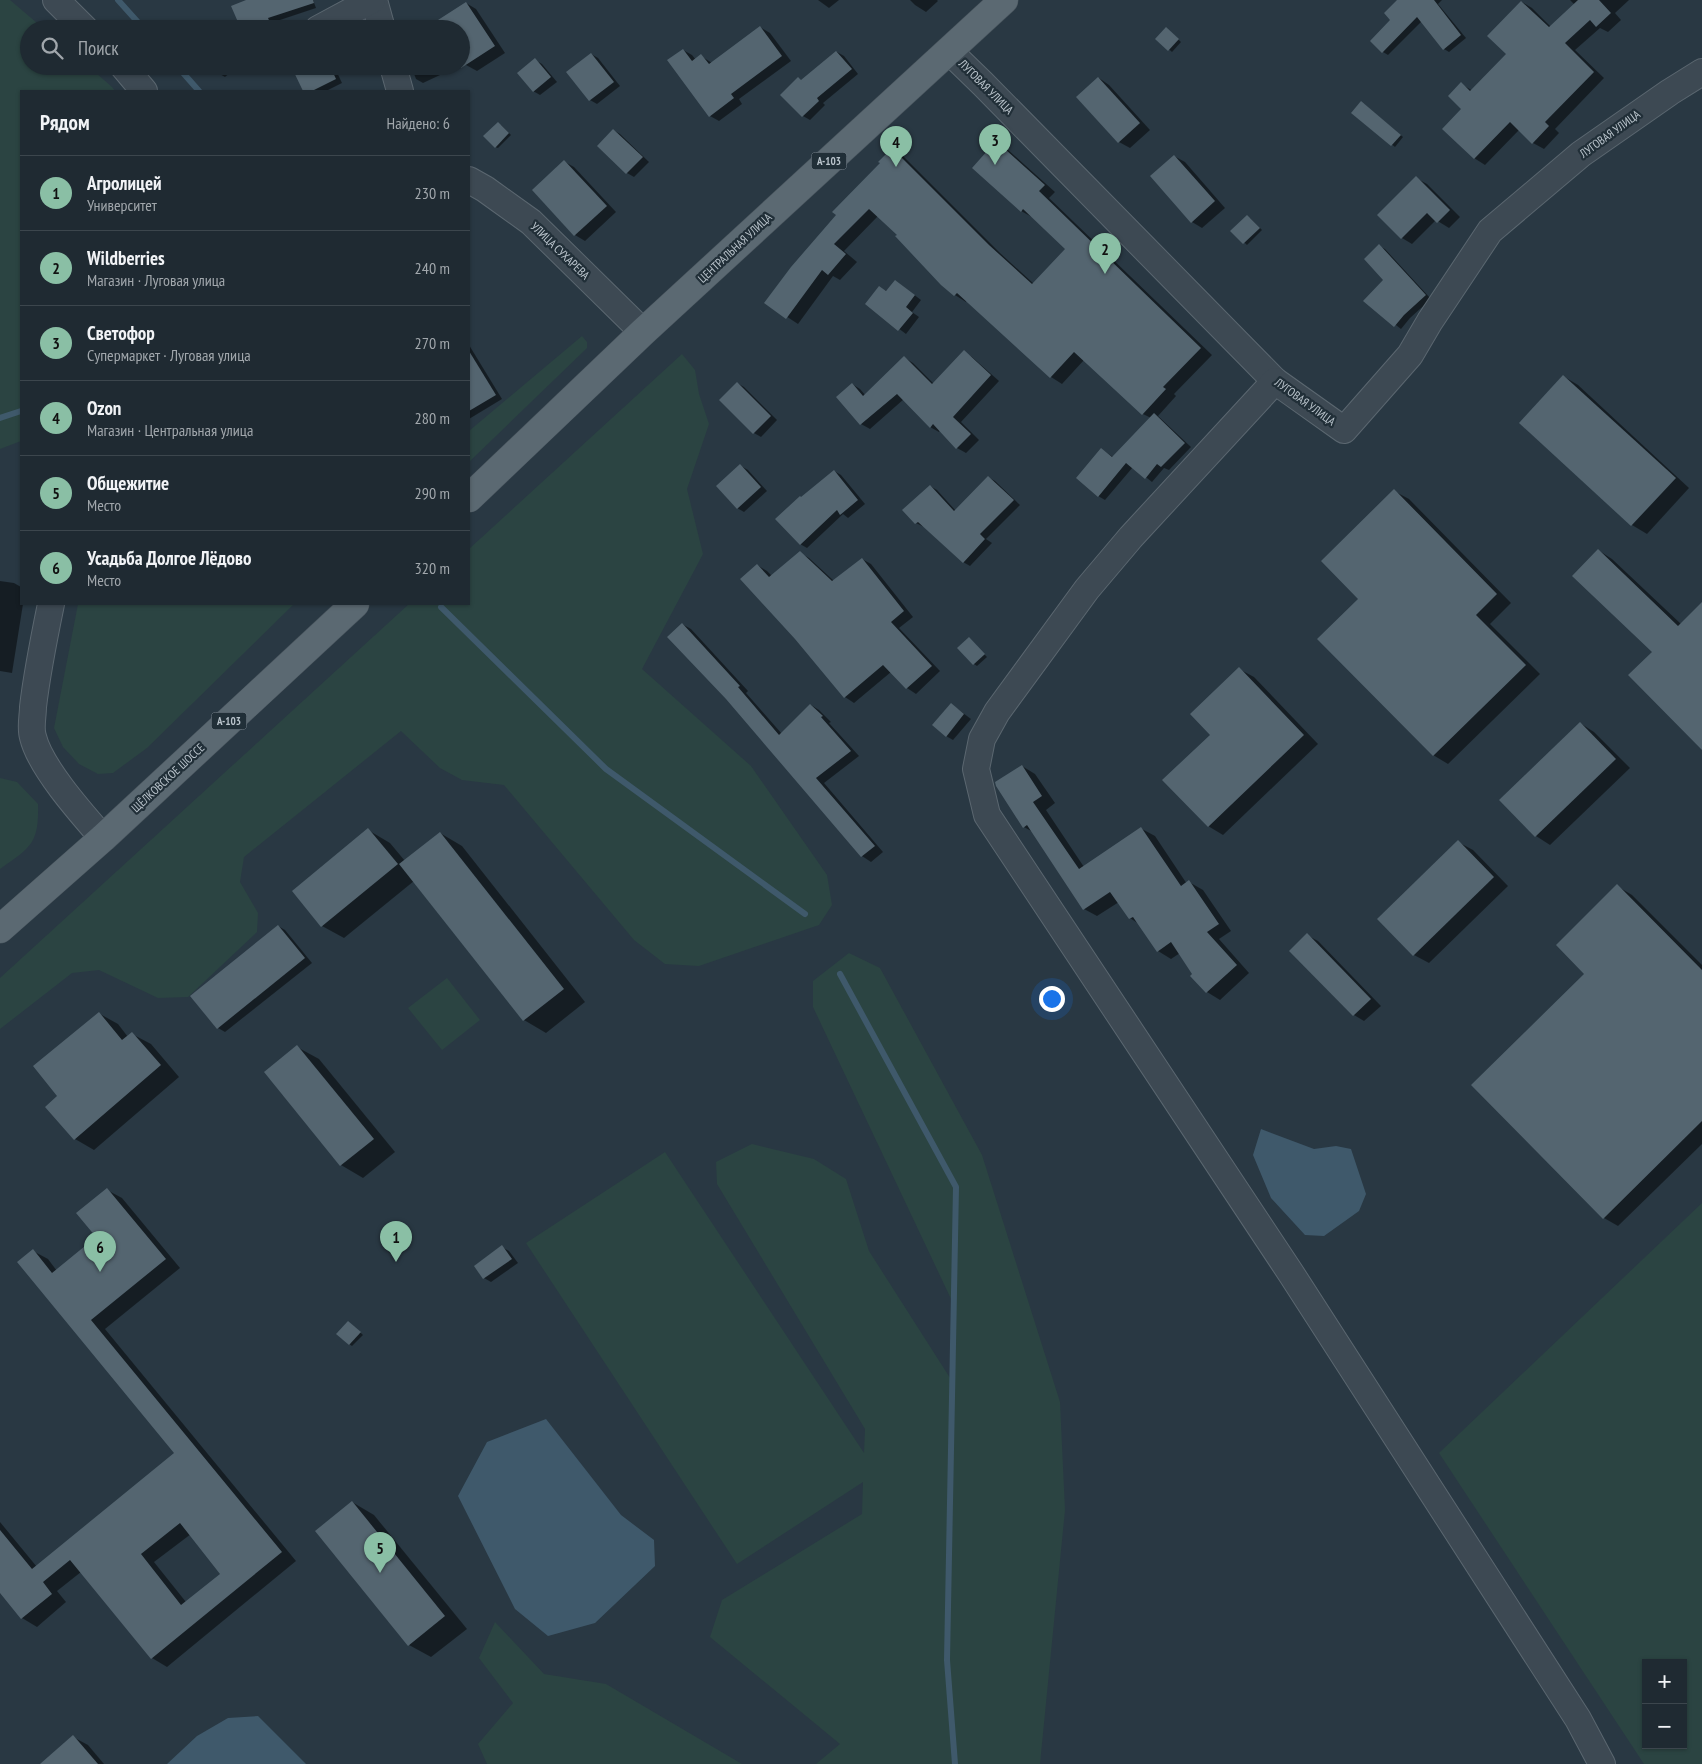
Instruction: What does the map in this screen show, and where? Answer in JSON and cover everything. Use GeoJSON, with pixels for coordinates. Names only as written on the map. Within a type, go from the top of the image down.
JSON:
{"type":"FeatureCollection","features":[{"type":"Feature","properties":{"kind":"main road","name":"ЦЕНТРАЛЬНАЯ УЛИЦА"},"geometry":{"type":"LineString","coordinates":[[470,497],[643,332],[1004,0]]}},
{"type":"Feature","properties":{"kind":"main road","name":"ЩЁЛКОВСКОЕ ШОССЕ"},"geometry":{"type":"LineString","coordinates":[[0,929],[103,838],[354,605]]}},
{"type":"Feature","properties":{"kind":"street"},"geometry":{"type":"LineString","coordinates":[[56,0],[76,20]]}},
{"type":"Feature","properties":{"kind":"street"},"geometry":{"type":"LineString","coordinates":[[335,20],[373,0],[379,20]]}},
{"type":"Feature","properties":{"kind":"street","name":"ЛУГОВАЯ УЛИЦА"},"geometry":{"type":"LineString","coordinates":[[949,51],[984,84],[1275,381],[1344,430],[1410,355],[1490,231],[1581,154],[1702,72]]}},
{"type":"Feature","properties":{"kind":"street"},"geometry":{"type":"LineString","coordinates":[[131,75],[143,90]]}},
{"type":"Feature","properties":{"kind":"street"},"geometry":{"type":"LineString","coordinates":[[396,75],[400,90]]}},
{"type":"Feature","properties":{"kind":"street","name":"УЛИЦА СУХАРЕВА"},"geometry":{"type":"LineString","coordinates":[[470,181],[531,222],[643,332]]}},
{"type":"Feature","properties":{"kind":"street"},"geometry":{"type":"LineString","coordinates":[[1275,381],[1131,537],[1087,589],[998,712],[982,740],[976,769],[987,814],[1292,1276],[1578,1719],[1602,1764]]}},
{"type":"Feature","properties":{"kind":"street"},"geometry":{"type":"LineString","coordinates":[[51,605],[34,696],[33,737],[42,759],[78,810],[103,838]]}},
{"type":"Feature","properties":{"kind":"green space"},"geometry":{"type":"Polygon","coordinates":[[[0,0],[10,0],[33,20],[20,20],[20,75],[98,75],[114,90],[20,90],[20,441],[0,449],[0,0]]]}},
{"type":"Feature","properties":{"kind":"green space"},"geometry":{"type":"Polygon","coordinates":[[[582,336],[587,342],[587,348],[470,461],[470,430],[582,336]]]}},
{"type":"Feature","properties":{"kind":"green space"},"geometry":{"type":"Polygon","coordinates":[[[682,354],[695,370],[699,394],[709,424],[687,489],[703,554],[642,669],[751,766],[827,875],[832,905],[819,925],[699,966],[665,964],[634,940],[504,785],[462,780],[440,768],[401,731],[244,857],[240,882],[258,913],[257,932],[188,997],[158,998],[99,970],[72,973],[0,1029],[0,978],[408,605],[470,605],[470,548],[682,354]]]}},
{"type":"Feature","properties":{"kind":"green space"},"geometry":{"type":"Polygon","coordinates":[[[78,605],[293,605],[147,748],[113,773],[98,774],[79,764],[63,747],[54,728],[78,605]]]}},
{"type":"Feature","properties":{"kind":"green space"},"geometry":{"type":"Polygon","coordinates":[[[0,778],[17,782],[38,804],[38,817],[35,836],[31,843],[0,869],[0,778]]]}},
{"type":"Feature","properties":{"kind":"green space"},"geometry":{"type":"Polygon","coordinates":[[[849,953],[880,968],[982,1155],[1060,1402],[1065,1510],[1040,1764],[816,1764],[840,1744],[710,1637],[722,1600],[862,1514],[863,1482],[737,1564],[526,1243],[665,1152],[864,1453],[865,1429],[717,1184],[716,1162],[752,1144],[814,1159],[846,1179],[869,1251],[952,1381],[952,1301],[813,1007],[813,981],[849,953]]]}},
{"type":"Feature","properties":{"kind":"green space"},"geometry":{"type":"Polygon","coordinates":[[[447,978],[480,1020],[442,1050],[408,1008],[447,978]]]}},
{"type":"Feature","properties":{"kind":"green space"},"geometry":{"type":"Polygon","coordinates":[[[1702,1203],[1702,1764],[1644,1764],[1439,1453],[1702,1203]]]}},
{"type":"Feature","properties":{"kind":"green space"},"geometry":{"type":"Polygon","coordinates":[[[495,1622],[544,1674],[606,1684],[742,1764],[487,1764],[478,1744],[513,1703],[479,1658],[495,1622]]]}},
{"type":"Feature","properties":{"kind":"water"},"geometry":{"type":"Polygon","coordinates":[[[1261,1129],[1314,1149],[1336,1146],[1351,1149],[1366,1194],[1359,1211],[1324,1236],[1305,1235],[1271,1198],[1253,1155],[1261,1129]]]}},
{"type":"Feature","properties":{"kind":"water"},"geometry":{"type":"Polygon","coordinates":[[[546,1419],[621,1515],[654,1540],[655,1566],[595,1623],[548,1636],[515,1609],[458,1496],[487,1442],[546,1419]]]}},
{"type":"Feature","properties":{"kind":"water"},"geometry":{"type":"Polygon","coordinates":[[[258,1716],[306,1764],[167,1764],[197,1736],[228,1718],[258,1716]]]}},
{"type":"Feature","properties":{"kind":"building"},"geometry":{"type":"Polygon","coordinates":[[[246,0],[313,0],[314,3],[268,18],[269,20],[237,20],[231,6],[246,0]]]}},
{"type":"Feature","properties":{"kind":"building"},"geometry":{"type":"Polygon","coordinates":[[[1397,0],[1434,0],[1461,35],[1443,50],[1417,17],[1382,53],[1370,41],[1390,20],[1384,13],[1397,0]]]}},
{"type":"Feature","properties":{"kind":"building"},"geometry":{"type":"Polygon","coordinates":[[[1578,0],[1599,0],[1611,13],[1596,27],[1590,20],[1565,43],[1594,72],[1545,122],[1549,126],[1532,144],[1510,122],[1474,159],[1442,129],[1461,109],[1448,96],[1461,82],[1470,91],[1506,54],[1487,36],[1521,1],[1549,27],[1578,0]]]}},
{"type":"Feature","properties":{"kind":"building"},"geometry":{"type":"Polygon","coordinates":[[[466,2],[495,46],[470,62],[470,20],[438,20],[466,2]]]}},
{"type":"Feature","properties":{"kind":"building"},"geometry":{"type":"Polygon","coordinates":[[[760,26],[782,56],[731,94],[734,98],[709,117],[667,60],[683,49],[692,61],[701,54],[709,64],[760,26]]]}},
{"type":"Feature","properties":{"kind":"building"},"geometry":{"type":"Polygon","coordinates":[[[1166,27],[1179,39],[1168,51],[1155,39],[1166,27]]]}},
{"type":"Feature","properties":{"kind":"building"},"geometry":{"type":"Polygon","coordinates":[[[836,51],[852,69],[817,98],[819,101],[802,117],[780,95],[798,77],[801,80],[836,51]]]}},
{"type":"Feature","properties":{"kind":"building"},"geometry":{"type":"Polygon","coordinates":[[[591,53],[614,82],[589,101],[566,72],[591,53]]]}},
{"type":"Feature","properties":{"kind":"building"},"geometry":{"type":"Polygon","coordinates":[[[535,58],[551,77],[533,92],[517,73],[535,58]]]}},
{"type":"Feature","properties":{"kind":"building"},"geometry":{"type":"Polygon","coordinates":[[[295,75],[334,75],[336,79],[314,90],[303,90],[295,75]]]}},
{"type":"Feature","properties":{"kind":"building"},"geometry":{"type":"Polygon","coordinates":[[[1098,77],[1140,123],[1118,143],[1076,97],[1098,77]]]}},
{"type":"Feature","properties":{"kind":"building"},"geometry":{"type":"Polygon","coordinates":[[[1361,101],[1401,135],[1391,146],[1351,113],[1361,101]]]}},
{"type":"Feature","properties":{"kind":"building"},"geometry":{"type":"Polygon","coordinates":[[[498,122],[509,133],[495,148],[483,136],[498,122]]]}},
{"type":"Feature","properties":{"kind":"building"},"geometry":{"type":"Polygon","coordinates":[[[613,129],[643,157],[626,174],[597,146],[613,129]]]}},
{"type":"Feature","properties":{"kind":"building"},"geometry":{"type":"Polygon","coordinates":[[[996,141],[1045,185],[1039,191],[1201,348],[1163,387],[1166,389],[1142,415],[1074,352],[1050,378],[957,293],[954,296],[941,285],[895,236],[897,235],[869,209],[834,244],[846,254],[828,275],[822,270],[786,319],[764,303],[791,267],[836,215],[832,212],[880,163],[878,162],[892,148],[989,245],[1032,284],[1065,249],[1023,209],[1021,212],[972,168],[996,141]]]}},
{"type":"Feature","properties":{"kind":"building"},"geometry":{"type":"Polygon","coordinates":[[[1174,155],[1215,201],[1191,223],[1150,176],[1174,155]]]}},
{"type":"Feature","properties":{"kind":"building"},"geometry":{"type":"Polygon","coordinates":[[[564,160],[607,206],[574,236],[532,190],[564,160]]]}},
{"type":"Feature","properties":{"kind":"building"},"geometry":{"type":"Polygon","coordinates":[[[1416,176],[1450,210],[1437,223],[1427,213],[1401,239],[1377,215],[1416,176]]]}},
{"type":"Feature","properties":{"kind":"building"},"geometry":{"type":"Polygon","coordinates":[[[1247,215],[1260,228],[1243,244],[1230,231],[1247,215]]]}},
{"type":"Feature","properties":{"kind":"building"},"geometry":{"type":"Polygon","coordinates":[[[1379,244],[1426,295],[1394,327],[1363,301],[1383,280],[1364,259],[1379,244]]]}},
{"type":"Feature","properties":{"kind":"building"},"geometry":{"type":"Polygon","coordinates":[[[895,280],[915,295],[906,307],[913,313],[898,331],[865,304],[879,286],[886,291],[895,280]]]}},
{"type":"Feature","properties":{"kind":"building"},"geometry":{"type":"Polygon","coordinates":[[[964,350],[991,375],[953,417],[971,434],[956,449],[933,424],[930,428],[897,394],[860,425],[836,397],[852,383],[863,396],[904,356],[932,384],[964,350]]]}},
{"type":"Feature","properties":{"kind":"building"},"geometry":{"type":"Polygon","coordinates":[[[470,353],[496,395],[470,410],[470,353]]]}},
{"type":"Feature","properties":{"kind":"building"},"geometry":{"type":"Polygon","coordinates":[[[1563,375],[1676,478],[1631,526],[1519,423],[1563,375]]]}},
{"type":"Feature","properties":{"kind":"building"},"geometry":{"type":"Polygon","coordinates":[[[737,382],[771,416],[753,434],[719,400],[737,382]]]}},
{"type":"Feature","properties":{"kind":"building"},"geometry":{"type":"Polygon","coordinates":[[[1154,413],[1185,443],[1161,467],[1157,464],[1145,479],[1126,463],[1098,497],[1076,478],[1101,448],[1112,457],[1154,413]]]}},
{"type":"Feature","properties":{"kind":"building"},"geometry":{"type":"Polygon","coordinates":[[[740,464],[761,487],[737,509],[716,486],[740,464]]]}},
{"type":"Feature","properties":{"kind":"building"},"geometry":{"type":"Polygon","coordinates":[[[834,470],[858,500],[840,515],[837,510],[800,545],[775,519],[800,496],[834,470]]]}},
{"type":"Feature","properties":{"kind":"building"},"geometry":{"type":"Polygon","coordinates":[[[988,476],[1014,500],[980,534],[985,539],[963,563],[918,522],[915,524],[902,510],[930,485],[954,511],[988,476]]]}},
{"type":"Feature","properties":{"kind":"building"},"geometry":{"type":"Polygon","coordinates":[[[1394,489],[1497,594],[1476,615],[1526,665],[1433,756],[1317,639],[1358,599],[1321,561],[1394,489]]]}},
{"type":"Feature","properties":{"kind":"building"},"geometry":{"type":"Polygon","coordinates":[[[1598,549],[1678,626],[1702,602],[1702,750],[1628,675],[1652,652],[1572,576],[1598,549]]]}},
{"type":"Feature","properties":{"kind":"building"},"geometry":{"type":"Polygon","coordinates":[[[800,551],[832,581],[862,558],[904,611],[891,622],[932,666],[906,689],[883,665],[844,698],[795,639],[740,579],[757,564],[769,577],[800,551]]]}},
{"type":"Feature","properties":{"kind":"building"},"geometry":{"type":"Polygon","coordinates":[[[682,623],[740,686],[738,687],[779,735],[810,704],[823,716],[821,717],[851,751],[816,778],[875,846],[861,857],[726,699],[667,637],[682,623]]]}},
{"type":"Feature","properties":{"kind":"building"},"geometry":{"type":"Polygon","coordinates":[[[969,637],[985,654],[973,665],[957,648],[969,637]]]}},
{"type":"Feature","properties":{"kind":"building"},"geometry":{"type":"Polygon","coordinates":[[[1239,667],[1304,735],[1208,827],[1162,780],[1210,735],[1190,714],[1239,667]]]}},
{"type":"Feature","properties":{"kind":"building"},"geometry":{"type":"Polygon","coordinates":[[[951,703],[964,714],[946,737],[932,725],[951,703]]]}},
{"type":"Feature","properties":{"kind":"building"},"geometry":{"type":"Polygon","coordinates":[[[1580,722],[1616,759],[1535,837],[1499,800],[1580,722]]]}},
{"type":"Feature","properties":{"kind":"building"},"geometry":{"type":"Polygon","coordinates":[[[1022,765],[1042,796],[1033,802],[1079,869],[1141,827],[1181,886],[1189,880],[1219,924],[1207,932],[1237,965],[1206,993],[1190,976],[1192,974],[1171,942],[1157,952],[1133,917],[1129,919],[1110,892],[1083,910],[1027,825],[1023,828],[996,786],[995,782],[1022,765]]]}},
{"type":"Feature","properties":{"kind":"building"},"geometry":{"type":"Polygon","coordinates":[[[368,828],[398,864],[321,927],[292,891],[368,828]]]}},
{"type":"Feature","properties":{"kind":"building"},"geometry":{"type":"Polygon","coordinates":[[[440,832],[564,989],[523,1021],[399,864],[440,832]]]}},
{"type":"Feature","properties":{"kind":"building"},"geometry":{"type":"Polygon","coordinates":[[[1458,840],[1494,877],[1413,956],[1377,919],[1458,840]]]}},
{"type":"Feature","properties":{"kind":"building"},"geometry":{"type":"Polygon","coordinates":[[[1617,884],[1702,970],[1702,1121],[1603,1219],[1471,1085],[1584,974],[1556,945],[1617,884]]]}},
{"type":"Feature","properties":{"kind":"building"},"geometry":{"type":"Polygon","coordinates":[[[278,925],[305,958],[217,1029],[190,996],[278,925]]]}},
{"type":"Feature","properties":{"kind":"building"},"geometry":{"type":"Polygon","coordinates":[[[1307,933],[1371,999],[1353,1016],[1289,951],[1307,933]]]}},
{"type":"Feature","properties":{"kind":"building"},"geometry":{"type":"Polygon","coordinates":[[[99,1012],[122,1040],[132,1032],[161,1065],[74,1140],[45,1107],[57,1096],[33,1066],[99,1012]]]}},
{"type":"Feature","properties":{"kind":"building"},"geometry":{"type":"Polygon","coordinates":[[[297,1045],[374,1139],[340,1166],[264,1072],[297,1045]]]}},
{"type":"Feature","properties":{"kind":"building"},"geometry":{"type":"Polygon","coordinates":[[[107,1188],[166,1259],[91,1320],[282,1552],[151,1659],[70,1560],[43,1582],[52,1594],[21,1619],[0,1593],[0,1530],[32,1569],[174,1453],[17,1262],[33,1249],[52,1273],[96,1237],[76,1213],[107,1188]],[[180,1523],[141,1554],[181,1605],[220,1574],[180,1523]]]}},
{"type":"Feature","properties":{"kind":"building"},"geometry":{"type":"Polygon","coordinates":[[[502,1245],[512,1259],[483,1279],[474,1266],[502,1245]]]}},
{"type":"Feature","properties":{"kind":"building"},"geometry":{"type":"Polygon","coordinates":[[[348,1321],[361,1332],[349,1345],[336,1334],[348,1321]]]}},
{"type":"Feature","properties":{"kind":"building"},"geometry":{"type":"Polygon","coordinates":[[[352,1501],[445,1616],[408,1646],[315,1531],[352,1501]]]}},
{"type":"Feature","properties":{"kind":"building"},"geometry":{"type":"Polygon","coordinates":[[[73,1735],[98,1764],[40,1764],[73,1735]]]}},
{"type":"Feature","properties":{"kind":"waterway"},"geometry":{"type":"LineString","coordinates":[[118,0],[136,20]]}},
{"type":"Feature","properties":{"kind":"waterway"},"geometry":{"type":"LineString","coordinates":[[185,75],[198,90]]}},
{"type":"Feature","properties":{"kind":"waterway"},"geometry":{"type":"LineString","coordinates":[[0,418],[20,411]]}},
{"type":"Feature","properties":{"kind":"waterway"},"geometry":{"type":"LineString","coordinates":[[441,607],[606,769],[805,914]]}},
{"type":"Feature","properties":{"kind":"waterway"},"geometry":{"type":"LineString","coordinates":[[840,974],[956,1187],[947,1660],[955,1764]]}},
{"type":"Feature","properties":{"kind":"place","name":"Светофор"},"geometry":{"type":"Point","coordinates":[995,165]}},
{"type":"Feature","properties":{"kind":"place","name":"Ozon"},"geometry":{"type":"Point","coordinates":[896,167]}},
{"type":"Feature","properties":{"kind":"place","name":"Wildberries"},"geometry":{"type":"Point","coordinates":[1105,274]}},
{"type":"Feature","properties":{"kind":"place","name":"Агролицей"},"geometry":{"type":"Point","coordinates":[396,1262]}},
{"type":"Feature","properties":{"kind":"place","name":"Усадьба Долгое Лёдово"},"geometry":{"type":"Point","coordinates":[100,1272]}},
{"type":"Feature","properties":{"kind":"place","name":"Общежитие"},"geometry":{"type":"Point","coordinates":[380,1573]}}]}
